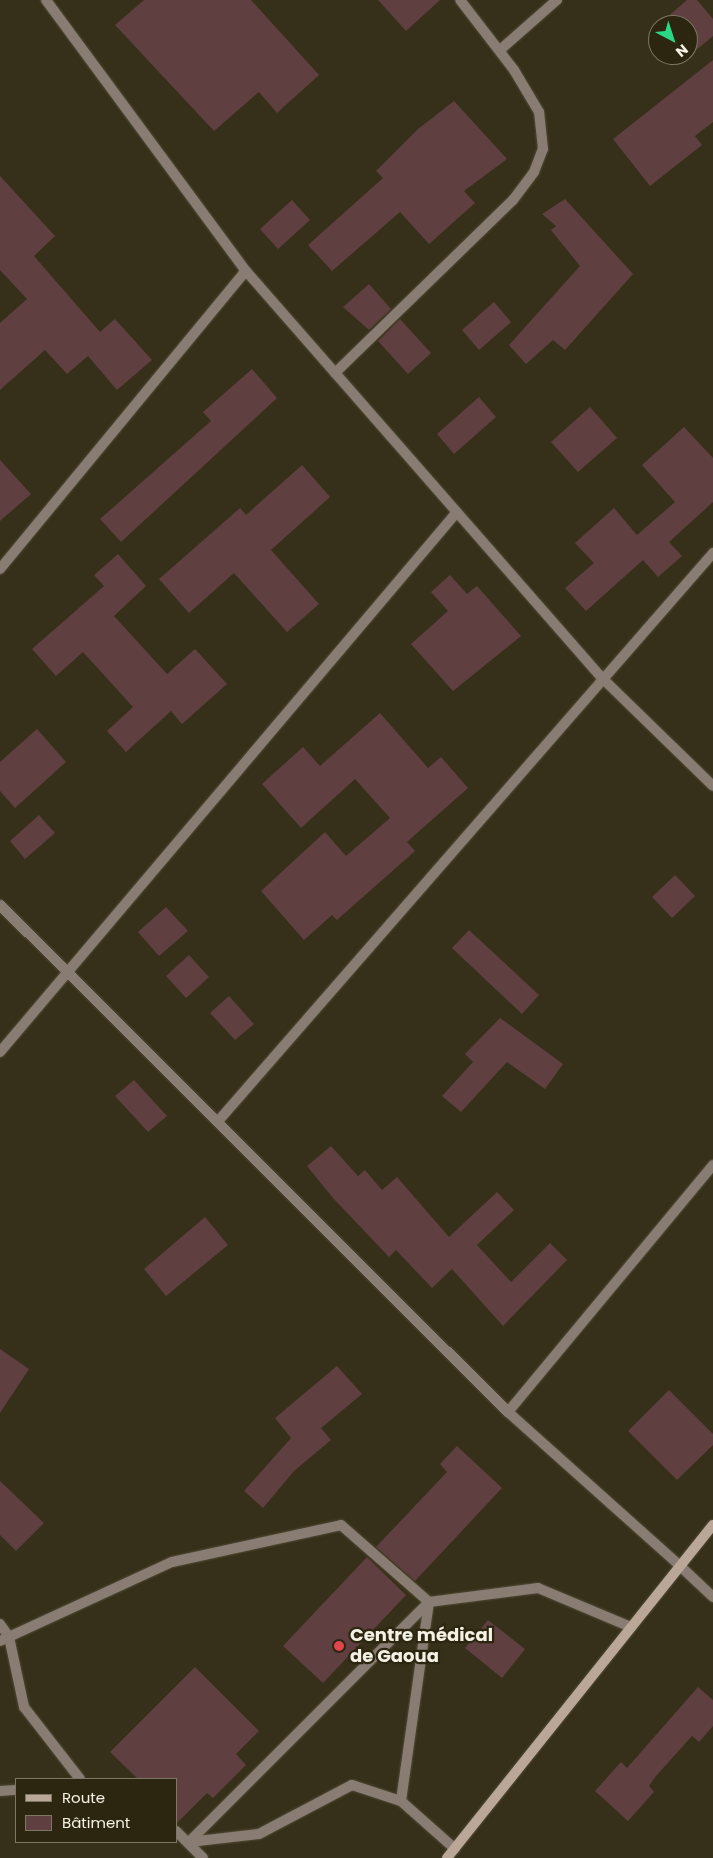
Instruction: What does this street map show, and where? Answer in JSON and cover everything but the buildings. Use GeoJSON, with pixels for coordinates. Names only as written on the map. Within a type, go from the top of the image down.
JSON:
{"type":"FeatureCollection","features":[{"type":"Feature","properties":{"kind":"main road"},"geometry":{"type":"LineString","coordinates":[[447,1858],[713,1524]]}},
{"type":"Feature","properties":{"kind":"street"},"geometry":{"type":"LineString","coordinates":[[46,0],[246,272],[600,677],[713,786]]}},
{"type":"Feature","properties":{"kind":"street"},"geometry":{"type":"LineString","coordinates":[[335,373],[513,200],[534,172],[543,148],[539,112],[500,50],[460,0]]}},
{"type":"Feature","properties":{"kind":"street"},"geometry":{"type":"LineString","coordinates":[[500,50],[557,0]]}},
{"type":"Feature","properties":{"kind":"street"},"geometry":{"type":"LineString","coordinates":[[0,569],[246,272]]}},
{"type":"Feature","properties":{"kind":"street"},"geometry":{"type":"LineString","coordinates":[[0,1052],[68,975],[457,512]]}},
{"type":"Feature","properties":{"kind":"street"},"geometry":{"type":"LineString","coordinates":[[220,1120],[600,677],[713,553]]}},
{"type":"Feature","properties":{"kind":"street"},"geometry":{"type":"LineString","coordinates":[[0,905],[68,975],[220,1120],[508,1412],[713,1597]]}},
{"type":"Feature","properties":{"kind":"street"},"geometry":{"type":"LineString","coordinates":[[508,1412],[713,1164]]}},
{"type":"Feature","properties":{"kind":"street"},"geometry":{"type":"LineString","coordinates":[[5,1639],[172,1562],[341,1525],[429,1602]]}},
{"type":"Feature","properties":{"kind":"street"},"geometry":{"type":"LineString","coordinates":[[189,1842],[429,1602],[538,1588],[631,1627]]}},
{"type":"Feature","properties":{"kind":"street"},"geometry":{"type":"LineString","coordinates":[[401,1801],[429,1602]]}},
{"type":"Feature","properties":{"kind":"street"},"geometry":{"type":"LineString","coordinates":[[0,1624],[24,1707],[79,1778]]}},
{"type":"Feature","properties":{"kind":"street"},"geometry":{"type":"LineString","coordinates":[[189,1842],[259,1834],[352,1785],[401,1801],[455,1848]]}},
{"type":"Feature","properties":{"kind":"street"},"geometry":{"type":"LineString","coordinates":[[0,1791],[15,1790]]}},
{"type":"Feature","properties":{"kind":"street"},"geometry":{"type":"LineString","coordinates":[[178,1833],[203,1858]]}},
{"type":"Feature","properties":{"kind":"place","name":"Centre médical de Gaoua"},"geometry":{"type":"Point","coordinates":[339,1646]}}]}
